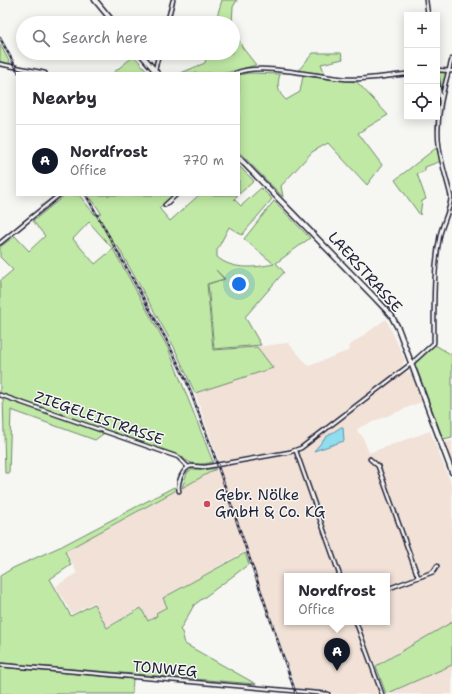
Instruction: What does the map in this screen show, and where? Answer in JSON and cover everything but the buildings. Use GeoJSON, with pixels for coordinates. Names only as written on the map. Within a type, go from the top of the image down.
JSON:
{"type":"FeatureCollection","features":[{"type":"Feature","properties":{"kind":"main road"},"geometry":{"type":"LineString","coordinates":[[95,0],[108,16]]}},
{"type":"Feature","properties":{"kind":"main road"},"geometry":{"type":"LineString","coordinates":[[146,60],[156,72]]}},
{"type":"Feature","properties":{"kind":"main road","name":"LAERSTRASSE"},"geometry":{"type":"LineString","coordinates":[[240,159],[385,308],[395,322],[412,363],[452,472]]}},
{"type":"Feature","properties":{"kind":"street"},"geometry":{"type":"LineString","coordinates":[[169,16],[173,0]]}},
{"type":"Feature","properties":{"kind":"street"},"geometry":{"type":"LineString","coordinates":[[426,0],[428,12]]}},
{"type":"Feature","properties":{"kind":"street"},"geometry":{"type":"LineString","coordinates":[[179,491],[182,474],[188,467],[205,467],[296,451],[412,363],[434,343],[437,264],[440,235],[451,205],[451,197],[439,147],[438,127],[441,103],[452,59]]}},
{"type":"Feature","properties":{"kind":"street"},"geometry":{"type":"LineString","coordinates":[[156,72],[159,60]]}},
{"type":"Feature","properties":{"kind":"street"},"geometry":{"type":"LineString","coordinates":[[0,64],[40,72]]}},
{"type":"Feature","properties":{"kind":"street"},"geometry":{"type":"LineString","coordinates":[[240,72],[256,69],[359,79],[404,74]]}},
{"type":"Feature","properties":{"kind":"street"},"geometry":{"type":"LineString","coordinates":[[440,70],[450,71]]}},
{"type":"Feature","properties":{"kind":"street"},"geometry":{"type":"LineString","coordinates":[[438,84],[441,103]]}},
{"type":"Feature","properties":{"kind":"street"},"geometry":{"type":"LineString","coordinates":[[0,243],[59,196]]}},
{"type":"Feature","properties":{"kind":"street"},"geometry":{"type":"LineString","coordinates":[[165,205],[175,196]]}},
{"type":"Feature","properties":{"kind":"street","name":"ZIEGELEISTRASSE"},"geometry":{"type":"LineString","coordinates":[[0,395],[178,457],[188,467]]}},
{"type":"Feature","properties":{"kind":"street"},"geometry":{"type":"LineString","coordinates":[[296,451],[339,573]]}},
{"type":"Feature","properties":{"kind":"street"},"geometry":{"type":"LineString","coordinates":[[370,459],[378,466],[418,578]]}},
{"type":"Feature","properties":{"kind":"street"},"geometry":{"type":"LineString","coordinates":[[390,588],[433,572],[437,566]]}},
{"type":"Feature","properties":{"kind":"street"},"geometry":{"type":"LineString","coordinates":[[357,625],[382,694]]}},
{"type":"Feature","properties":{"kind":"street","name":"TONWEG"},"geometry":{"type":"LineString","coordinates":[[0,666],[328,694]]}},
{"type":"Feature","properties":{"kind":"shaded area"},"geometry":{"type":"Polygon","coordinates":[[[386,319],[405,360],[400,369],[401,373],[409,372],[413,375],[421,402],[358,428],[357,431],[362,436],[369,453],[430,431],[452,486],[452,622],[371,668],[380,694],[341,694],[297,690],[247,550],[163,598],[166,607],[156,613],[157,616],[148,621],[141,607],[107,627],[94,602],[72,614],[56,586],[77,573],[66,551],[221,467],[195,393],[273,368],[257,347],[288,343],[309,366],[350,350],[349,346],[386,319]]]}},
{"type":"Feature","properties":{"kind":"shaded area"},"geometry":{"type":"Polygon","coordinates":[[[452,441],[452,464],[444,442],[452,441]]]}},
{"type":"Feature","properties":{"kind":"shaded area"},"geometry":{"type":"Polygon","coordinates":[[[452,665],[452,694],[388,694],[452,665]]]}},
{"type":"Feature","properties":{"kind":"green space"},"geometry":{"type":"Polygon","coordinates":[[[222,0],[237,0],[233,7],[232,16],[217,16],[222,0]]]}},
{"type":"Feature","properties":{"kind":"green space"},"geometry":{"type":"Polygon","coordinates":[[[240,42],[256,65],[230,72],[183,72],[205,63],[206,60],[240,60],[240,42]]]}},
{"type":"Feature","properties":{"kind":"green space"},"geometry":{"type":"Polygon","coordinates":[[[0,44],[11,65],[0,63],[0,44]]]}},
{"type":"Feature","properties":{"kind":"green space"},"geometry":{"type":"Polygon","coordinates":[[[313,53],[341,53],[343,59],[321,64],[325,74],[298,71],[313,53]]]}},
{"type":"Feature","properties":{"kind":"green space"},"geometry":{"type":"Polygon","coordinates":[[[129,60],[138,60],[148,72],[114,72],[129,60]]]}},
{"type":"Feature","properties":{"kind":"green space"},"geometry":{"type":"Polygon","coordinates":[[[440,72],[446,73],[441,94],[440,87],[440,72]]]}},
{"type":"Feature","properties":{"kind":"green space"},"geometry":{"type":"Polygon","coordinates":[[[249,73],[280,74],[278,88],[286,100],[300,92],[303,76],[357,82],[388,115],[358,133],[382,165],[367,185],[328,143],[312,152],[281,186],[283,197],[240,153],[240,75],[249,73]]]}},
{"type":"Feature","properties":{"kind":"green space"},"geometry":{"type":"Polygon","coordinates":[[[436,148],[441,161],[425,167],[425,171],[417,174],[426,199],[422,201],[420,215],[395,180],[436,148]]]}},
{"type":"Feature","properties":{"kind":"green space"},"geometry":{"type":"Polygon","coordinates":[[[240,167],[254,181],[240,193],[240,167]]]}},
{"type":"Feature","properties":{"kind":"green space"},"geometry":{"type":"Polygon","coordinates":[[[261,188],[272,199],[242,235],[229,227],[217,250],[217,257],[223,261],[236,266],[244,267],[274,264],[244,239],[274,201],[310,238],[276,263],[284,272],[245,317],[261,345],[214,349],[208,284],[225,279],[216,270],[224,279],[207,284],[213,350],[257,347],[273,368],[195,393],[173,345],[117,245],[113,249],[168,348],[213,462],[200,464],[189,462],[182,457],[107,431],[95,440],[11,410],[9,473],[5,473],[3,394],[0,393],[0,281],[13,270],[0,257],[0,247],[15,236],[29,251],[45,236],[33,221],[64,196],[80,196],[96,216],[101,213],[90,196],[173,196],[159,208],[170,221],[198,196],[237,196],[234,199],[241,206],[261,188]],[[89,222],[73,239],[95,264],[113,249],[89,222]]]}},
{"type":"Feature","properties":{"kind":"green space"},"geometry":{"type":"Polygon","coordinates":[[[435,345],[452,355],[452,437],[443,439],[415,364],[435,345]]]}},
{"type":"Feature","properties":{"kind":"green space"},"geometry":{"type":"Polygon","coordinates":[[[192,469],[216,469],[182,488],[187,473],[192,469]]]}},
{"type":"Feature","properties":{"kind":"green space"},"geometry":{"type":"Polygon","coordinates":[[[174,487],[175,491],[65,551],[71,565],[50,579],[71,616],[94,604],[107,628],[141,608],[148,621],[157,616],[156,613],[167,607],[163,598],[245,553],[249,564],[194,605],[180,630],[182,632],[185,644],[256,684],[0,663],[0,576],[13,568],[62,546],[174,487]]]}},
{"type":"Feature","properties":{"kind":"green space"},"geometry":{"type":"Polygon","coordinates":[[[452,622],[452,665],[386,694],[376,666],[452,622]]]}},
{"type":"Feature","properties":{"kind":"green space"},"geometry":{"type":"Polygon","coordinates":[[[0,667],[133,679],[132,694],[0,694],[0,667]]]}},
{"type":"Feature","properties":{"kind":"water"},"geometry":{"type":"Polygon","coordinates":[[[343,427],[344,441],[314,451],[326,437],[343,427]]]}},
{"type":"Feature","properties":{"kind":"railway"},"geometry":{"type":"LineString","coordinates":[[0,38],[18,72]]}},
{"type":"Feature","properties":{"kind":"railway"},"geometry":{"type":"LineString","coordinates":[[87,196],[166,339],[187,382],[212,449],[296,694]]}},
{"type":"Feature","properties":{"kind":"place","name":"Gebr. Nölke GmbH & Co. KG"},"geometry":{"type":"Point","coordinates":[207,504]}},
{"type":"Feature","properties":{"kind":"place","name":"Nordfrost"},"geometry":{"type":"Point","coordinates":[337,671]}}]}
